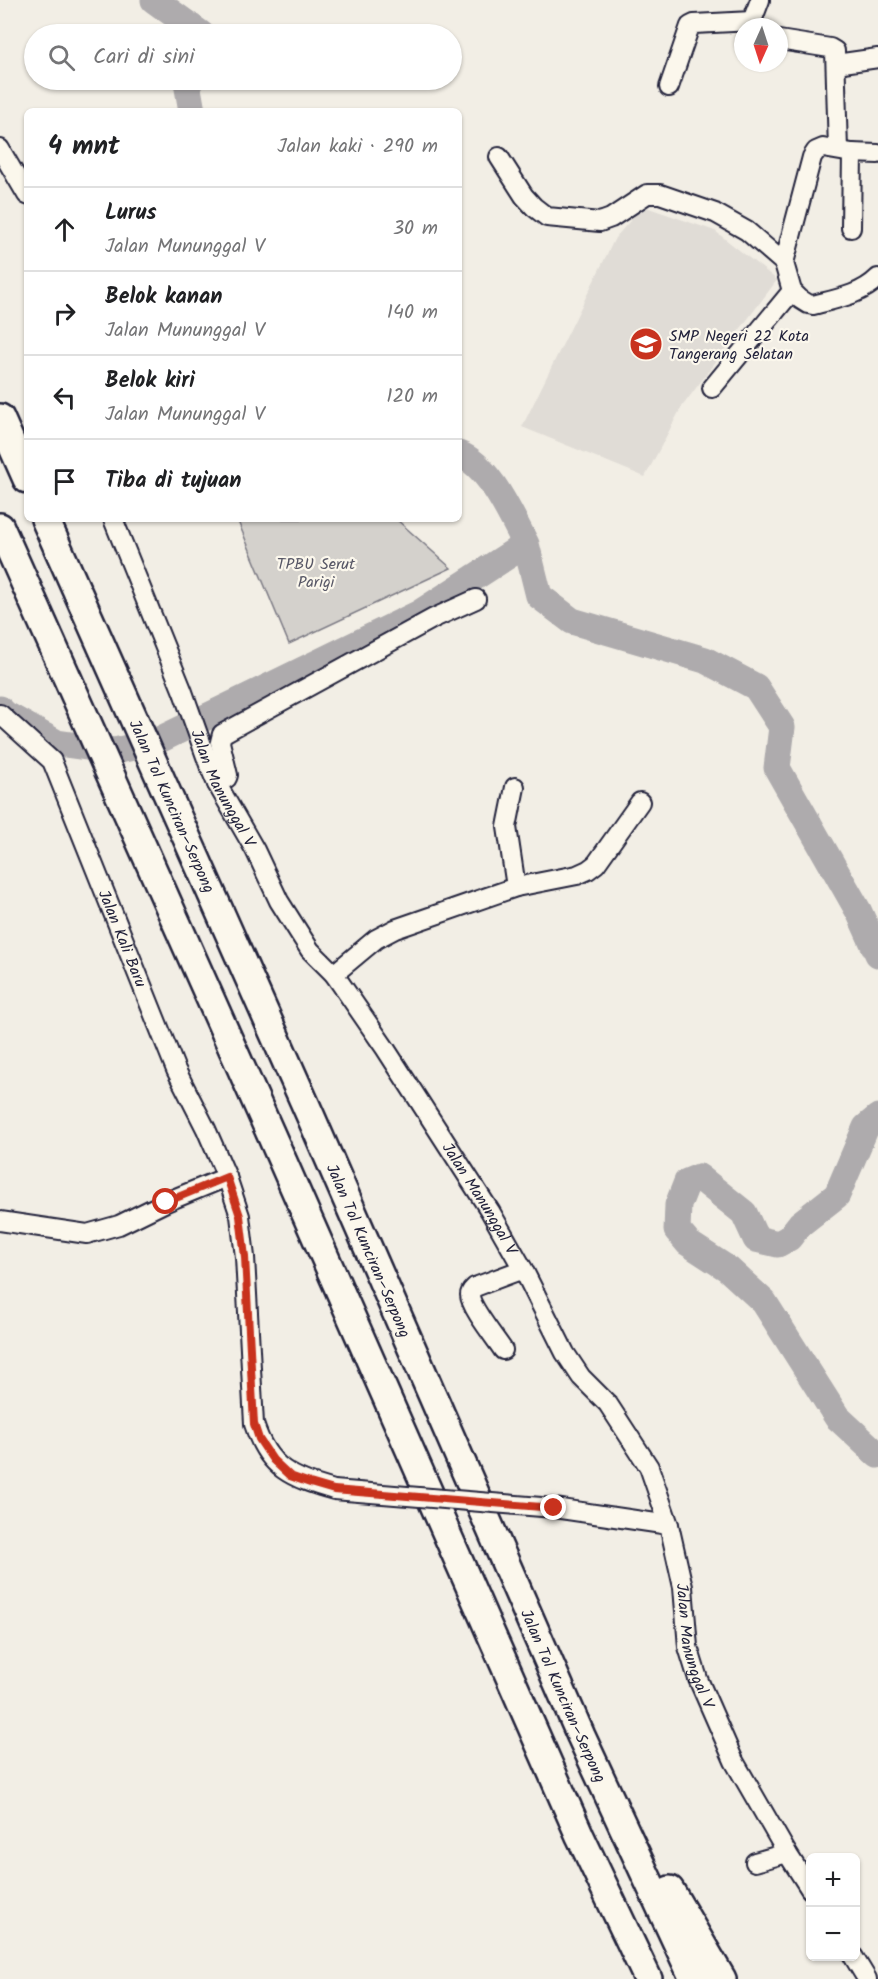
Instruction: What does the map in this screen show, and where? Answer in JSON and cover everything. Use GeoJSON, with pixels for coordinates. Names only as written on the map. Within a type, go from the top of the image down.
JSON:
{"type":"FeatureCollection","features":[{"type":"Feature","properties":{"kind":"highway"},"geometry":{"type":"LineString","coordinates":[[0,418],[24,472]]}},
{"type":"Feature","properties":{"kind":"highway","name":"Jalan Tol Kunciran–Serpong"},"geometry":{"type":"LineString","coordinates":[[46,522],[581,1736],[694,1979]]}},
{"type":"Feature","properties":{"kind":"highway"},"geometry":{"type":"LineString","coordinates":[[0,527],[579,1836],[648,1979]]}},
{"type":"Feature","properties":{"kind":"highway"},"geometry":{"type":"LineString","coordinates":[[581,1736],[722,1979]]}},
{"type":"Feature","properties":{"kind":"highway"},"geometry":{"type":"LineString","coordinates":[[579,1836],[627,1979]]}},
{"type":"Feature","properties":{"kind":"street"},"geometry":{"type":"LineString","coordinates":[[756,18],[760,0]]}},
{"type":"Feature","properties":{"kind":"street"},"geometry":{"type":"LineString","coordinates":[[669,87],[690,26],[693,24],[734,24]]}},
{"type":"Feature","properties":{"kind":"street"},"geometry":{"type":"LineString","coordinates":[[788,42],[833,49],[851,228]]}},
{"type":"Feature","properties":{"kind":"street"},"geometry":{"type":"LineString","coordinates":[[836,63],[878,58]]}},
{"type":"Feature","properties":{"kind":"street"},"geometry":{"type":"LineString","coordinates":[[878,154],[823,148],[816,151],[812,157],[784,263],[792,291],[803,301],[813,305],[850,295],[870,286],[878,278]]}},
{"type":"Feature","properties":{"kind":"street"},"geometry":{"type":"LineString","coordinates":[[0,149],[24,190]]}},
{"type":"Feature","properties":{"kind":"street"},"geometry":{"type":"LineString","coordinates":[[499,157],[524,196],[547,217],[600,222],[611,218],[647,194],[660,194],[715,213],[747,231],[784,263]]}},
{"type":"Feature","properties":{"kind":"street"},"geometry":{"type":"LineString","coordinates":[[712,387],[792,291]]}},
{"type":"Feature","properties":{"kind":"street","name":"Jalan Manunggal V"},"geometry":{"type":"LineString","coordinates":[[114,522],[183,692],[217,784],[255,850],[279,901],[310,950],[334,974],[490,1211],[523,1269],[564,1353],[581,1377],[608,1404],[649,1467],[669,1525],[683,1587],[688,1647],[698,1679],[734,1761],[806,1883]]}},
{"type":"Feature","properties":{"kind":"street"},"geometry":{"type":"LineString","coordinates":[[217,784],[228,775],[220,742],[222,734],[434,618],[477,599]]}},
{"type":"Feature","properties":{"kind":"street","name":"Jalan Kali Baru"},"geometry":{"type":"LineString","coordinates":[[0,714],[52,761],[176,1070],[227,1177],[240,1216],[245,1257],[254,1424],[259,1439],[273,1460],[290,1476],[334,1490],[554,1508],[669,1525]]}},
{"type":"Feature","properties":{"kind":"street"},"geometry":{"type":"LineString","coordinates":[[515,787],[507,827],[516,887]]}},
{"type":"Feature","properties":{"kind":"street"},"geometry":{"type":"LineString","coordinates":[[334,974],[376,939],[395,929],[516,887],[577,875],[588,870],[596,864],[640,802]]}},
{"type":"Feature","properties":{"kind":"street"},"geometry":{"type":"LineString","coordinates":[[0,1221],[87,1234],[119,1225],[166,1202],[227,1177]]}},
{"type":"Feature","properties":{"kind":"street"},"geometry":{"type":"LineString","coordinates":[[503,1350],[480,1318],[470,1292],[475,1287],[523,1269]]}},
{"type":"Feature","properties":{"kind":"street"},"geometry":{"type":"LineString","coordinates":[[755,1862],[787,1853]]}},
{"type":"Feature","properties":{"kind":"street"},"geometry":{"type":"LineString","coordinates":[[856,1961],[867,1979]]}},
{"type":"Feature","properties":{"kind":"shaded area","name":"SMP Negeri 22 Kota Tangerang Selatan"},"geometry":{"type":"Polygon","coordinates":[[[643,206],[715,231],[777,280],[681,408],[645,477],[522,427],[615,238],[643,206]]]}},
{"type":"Feature","properties":{"kind":"green space","name":"TPBU Serut Parigi"},"geometry":{"type":"Polygon","coordinates":[[[238,522],[399,522],[451,568],[289,644],[238,522]]]}},
{"type":"Feature","properties":{"kind":"waterway"},"geometry":{"type":"LineString","coordinates":[[154,0],[187,24]]}},
{"type":"Feature","properties":{"kind":"waterway"},"geometry":{"type":"LineString","coordinates":[[188,90],[191,108]]}},
{"type":"Feature","properties":{"kind":"waterway"},"geometry":{"type":"LineString","coordinates":[[462,456],[470,460],[490,480],[526,544]]}},
{"type":"Feature","properties":{"kind":"waterway"},"geometry":{"type":"LineString","coordinates":[[0,709],[57,743],[115,751],[155,742],[418,614],[526,544],[539,596],[572,621],[705,660],[756,687],[782,727],[777,768],[859,912],[878,954]]}},
{"type":"Feature","properties":{"kind":"waterway"},"geometry":{"type":"LineString","coordinates":[[878,1117],[866,1127],[837,1195],[800,1224],[789,1238],[778,1244],[756,1239],[744,1213],[699,1177],[687,1182],[678,1205],[677,1230],[688,1243],[728,1269],[764,1302],[837,1417],[878,1455]]}},
{"type":"Feature","properties":{"kind":"place","name":"SMP Negeri 22 Kota Tangerang Selatan"},"geometry":{"type":"Point","coordinates":[646,344]}},
{"type":"Feature","properties":{"kind":"route"},"geometry":{"type":"LineString","coordinates":[[166,1202],[227,1177],[240,1216],[245,1257],[254,1424],[259,1439],[273,1460],[290,1476],[334,1490],[554,1508]]}}]}
